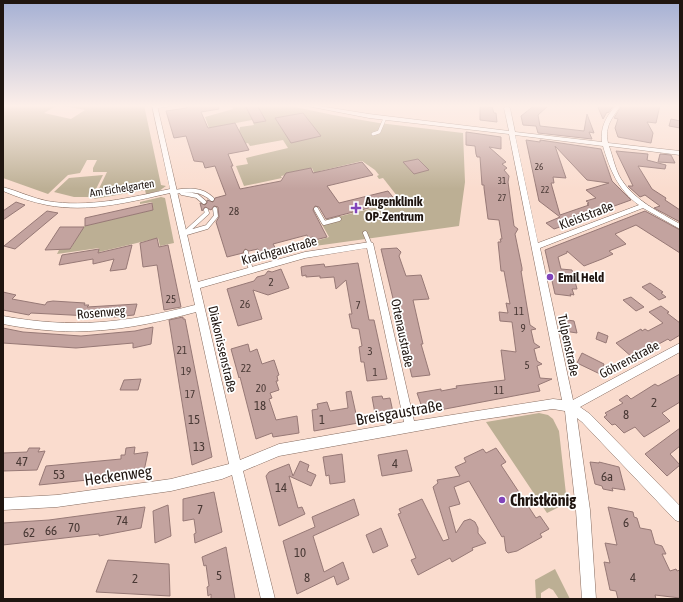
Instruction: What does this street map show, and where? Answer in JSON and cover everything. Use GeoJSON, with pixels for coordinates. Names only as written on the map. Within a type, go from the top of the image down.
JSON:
{"type":"FeatureCollection","features":[{"type":"Feature","properties":{"kind":"street","name":"Diakonissenstraße"},"geometry":{"type":"LineString","coordinates":[[161,133],[236,467],[268,599]]}},
{"type":"Feature","properties":{"kind":"street","name":"Tulpenstraße"},"geometry":{"type":"LineString","coordinates":[[512,133],[565,392],[570,407],[583,510],[589,599]]}},
{"type":"Feature","properties":{"kind":"street"},"geometry":{"type":"LineString","coordinates":[[513,133],[680,153]]}},
{"type":"Feature","properties":{"kind":"street"},"geometry":{"type":"LineString","coordinates":[[603,133],[604,144],[619,181],[630,194],[680,227]]}},
{"type":"Feature","properties":{"kind":"street","name":"Am Eichelgarten"},"geometry":{"type":"LineString","coordinates":[[3,189],[46,202],[74,205],[118,202],[174,191]]}},
{"type":"Feature","properties":{"kind":"street","name":"Kleiststraße"},"geometry":{"type":"LineString","coordinates":[[535,247],[645,205]]}},
{"type":"Feature","properties":{"kind":"street","name":"Kraichgaustraße"},"geometry":{"type":"LineString","coordinates":[[195,286],[305,255],[370,245]]}},
{"type":"Feature","properties":{"kind":"street","name":"Ortenaustraße"},"geometry":{"type":"LineString","coordinates":[[370,245],[410,426]]}},
{"type":"Feature","properties":{"kind":"street","name":"Rosenweg"},"geometry":{"type":"LineString","coordinates":[[3,320],[57,328],[110,326],[168,316],[200,307]]}},
{"type":"Feature","properties":{"kind":"street","name":"Göhrenstraße"},"geometry":{"type":"LineString","coordinates":[[570,407],[680,347]]}},
{"type":"Feature","properties":{"kind":"street","name":"Breisgaustraße"},"geometry":{"type":"LineString","coordinates":[[236,467],[279,450],[410,426],[553,404],[570,407]]}},
{"type":"Feature","properties":{"kind":"street"},"geometry":{"type":"LineString","coordinates":[[570,407],[586,418],[680,515]]}},
{"type":"Feature","properties":{"kind":"street","name":"Heckenweg"},"geometry":{"type":"LineString","coordinates":[[3,504],[57,500],[159,487],[222,473],[236,467]]}},
{"type":"Feature","properties":{"kind":"lane"},"geometry":{"type":"LineString","coordinates":[[174,191],[201,191],[212,198]]}},
{"type":"Feature","properties":{"kind":"lane"},"geometry":{"type":"LineString","coordinates":[[174,191],[194,195],[201,198],[204,202]]}},
{"type":"Feature","properties":{"kind":"lane"},"geometry":{"type":"LineString","coordinates":[[316,208],[324,223],[339,219]]}},
{"type":"Feature","properties":{"kind":"lane"},"geometry":{"type":"LineString","coordinates":[[183,234],[207,227],[216,216],[215,209]]}},
{"type":"Feature","properties":{"kind":"lane"},"geometry":{"type":"LineString","coordinates":[[183,234],[203,219],[207,213],[206,210]]}},
{"type":"Feature","properties":{"kind":"lane"},"geometry":{"type":"LineString","coordinates":[[365,233],[370,245]]}},
{"type":"Feature","properties":{"kind":"lane"},"geometry":{"type":"LineString","coordinates":[[246,252],[251,270]]}},
{"type":"Feature","properties":{"kind":"shaded area"},"geometry":{"type":"Polygon","coordinates":[[[3,133],[150,133],[161,185],[166,186],[159,191],[146,194],[145,190],[94,199],[107,172],[93,172],[93,168],[97,160],[87,160],[80,173],[68,175],[48,194],[3,178],[3,133]]]}},
{"type":"Feature","properties":{"kind":"shaded area"},"geometry":{"type":"Polygon","coordinates":[[[238,133],[463,133],[465,182],[459,226],[315,246],[313,242],[329,237],[314,210],[318,209],[325,220],[401,201],[383,178],[379,179],[377,176],[379,175],[375,170],[362,161],[320,171],[321,174],[315,175],[312,168],[287,173],[287,175],[281,176],[282,178],[244,186],[236,166],[248,164],[246,158],[288,148],[283,140],[250,146],[248,143],[227,148],[238,133]]]}},
{"type":"Feature","properties":{"kind":"shaded area"},"geometry":{"type":"Polygon","coordinates":[[[103,175],[92,197],[74,197],[54,192],[69,178],[103,175]]]}},
{"type":"Feature","properties":{"kind":"shaded area"},"geometry":{"type":"Polygon","coordinates":[[[161,197],[165,198],[174,243],[160,246],[158,238],[99,252],[99,248],[57,254],[59,250],[71,248],[84,226],[153,210],[152,202],[140,204],[140,202],[161,197]]]}},
{"type":"Feature","properties":{"kind":"shaded area"},"geometry":{"type":"Polygon","coordinates":[[[539,413],[548,415],[553,419],[559,431],[567,503],[547,513],[486,422],[539,413]]]}},
{"type":"Feature","properties":{"kind":"shaded area"},"geometry":{"type":"Polygon","coordinates":[[[555,569],[570,599],[559,599],[553,590],[549,588],[541,593],[541,599],[536,599],[535,580],[555,569]]]}},
{"type":"Feature","properties":{"kind":"building"},"geometry":{"type":"Polygon","coordinates":[[[173,133],[240,133],[249,150],[228,154],[240,189],[281,181],[286,173],[311,168],[313,173],[362,162],[373,175],[327,186],[339,203],[388,191],[396,201],[326,219],[319,207],[315,206],[313,210],[327,237],[315,240],[313,237],[308,238],[307,235],[273,244],[276,249],[260,253],[258,249],[249,251],[245,249],[243,253],[227,257],[216,222],[219,217],[218,207],[214,206],[211,210],[205,207],[202,211],[200,203],[205,205],[207,200],[213,202],[215,198],[226,195],[215,166],[205,168],[203,162],[194,161],[186,136],[174,138],[173,133]]]}},
{"type":"Feature","properties":{"kind":"building"},"geometry":{"type":"Polygon","coordinates":[[[285,133],[319,133],[321,136],[291,143],[285,133]]]}},
{"type":"Feature","properties":{"kind":"building"},"geometry":{"type":"Polygon","coordinates":[[[466,133],[501,137],[501,149],[489,147],[506,162],[502,164],[507,168],[504,170],[509,176],[508,182],[514,226],[518,229],[515,234],[522,268],[521,271],[530,325],[536,329],[531,330],[534,343],[540,347],[534,349],[537,361],[542,364],[537,366],[540,378],[552,379],[538,385],[540,391],[424,413],[417,393],[441,389],[441,391],[457,388],[456,386],[505,380],[501,350],[516,352],[512,322],[500,321],[499,312],[508,313],[506,303],[510,304],[504,271],[501,271],[498,242],[501,242],[500,239],[502,239],[499,220],[488,219],[484,185],[482,185],[480,157],[477,157],[475,146],[466,145],[466,133]]]}},
{"type":"Feature","properties":{"kind":"building"},"geometry":{"type":"Polygon","coordinates":[[[539,133],[589,133],[592,139],[539,133]]]}},
{"type":"Feature","properties":{"kind":"building"},"geometry":{"type":"Polygon","coordinates":[[[617,133],[653,133],[651,143],[618,137],[617,133]]]}},
{"type":"Feature","properties":{"kind":"building"},"geometry":{"type":"Polygon","coordinates":[[[526,140],[540,142],[540,140],[601,149],[612,181],[631,200],[554,229],[546,223],[560,217],[539,201],[526,140]],[[555,146],[566,178],[553,177],[554,183],[551,183],[560,215],[589,205],[586,201],[596,198],[586,190],[609,183],[587,180],[555,146]]]}},
{"type":"Feature","properties":{"kind":"building"},"geometry":{"type":"Polygon","coordinates":[[[616,151],[648,154],[647,160],[666,165],[665,169],[638,166],[652,189],[680,210],[680,222],[654,208],[660,206],[645,195],[640,197],[628,186],[633,186],[616,151]]]}},
{"type":"Feature","properties":{"kind":"building"},"geometry":{"type":"Polygon","coordinates":[[[660,154],[671,155],[675,163],[658,162],[660,154]]]}},
{"type":"Feature","properties":{"kind":"building"},"geometry":{"type":"Polygon","coordinates":[[[418,159],[429,170],[414,174],[403,162],[418,159]]]}},
{"type":"Feature","properties":{"kind":"building"},"geometry":{"type":"Polygon","coordinates":[[[16,202],[25,205],[3,220],[3,211],[16,202]]]}},
{"type":"Feature","properties":{"kind":"building"},"geometry":{"type":"Polygon","coordinates":[[[152,203],[153,210],[85,226],[85,218],[152,203]]]}},
{"type":"Feature","properties":{"kind":"building"},"geometry":{"type":"Polygon","coordinates":[[[47,211],[58,213],[15,249],[4,246],[47,211]]]}},
{"type":"Feature","properties":{"kind":"building"},"geometry":{"type":"Polygon","coordinates":[[[645,211],[680,230],[680,253],[636,225],[615,234],[626,244],[609,251],[613,254],[602,259],[584,266],[567,251],[567,253],[558,257],[561,269],[572,270],[577,289],[572,289],[574,295],[570,294],[571,296],[555,294],[545,250],[645,211]]]}},
{"type":"Feature","properties":{"kind":"building"},"geometry":{"type":"Polygon","coordinates":[[[60,227],[84,227],[70,249],[45,250],[60,227]]]}},
{"type":"Feature","properties":{"kind":"building"},"geometry":{"type":"Polygon","coordinates":[[[157,238],[159,247],[168,245],[181,307],[164,310],[157,265],[143,267],[140,243],[157,238]]]}},
{"type":"Feature","properties":{"kind":"building"},"geometry":{"type":"Polygon","coordinates":[[[132,245],[126,269],[110,271],[114,259],[93,264],[93,259],[59,265],[62,255],[99,249],[98,253],[132,245]]]}},
{"type":"Feature","properties":{"kind":"building"},"geometry":{"type":"Polygon","coordinates":[[[397,248],[401,252],[399,256],[406,276],[421,275],[429,299],[413,300],[423,344],[421,344],[430,375],[412,377],[381,249],[397,248]]]}},
{"type":"Feature","properties":{"kind":"building"},"geometry":{"type":"Polygon","coordinates":[[[358,263],[369,320],[374,320],[387,379],[367,381],[364,362],[361,362],[359,347],[362,346],[359,329],[352,328],[349,314],[352,314],[346,280],[336,289],[334,277],[320,278],[320,276],[302,276],[301,267],[305,266],[324,264],[325,267],[358,263]]]}},
{"type":"Feature","properties":{"kind":"building"},"geometry":{"type":"Polygon","coordinates":[[[281,269],[289,288],[268,295],[253,290],[262,319],[238,326],[227,289],[254,281],[257,277],[265,275],[268,271],[272,272],[281,269]]]}},
{"type":"Feature","properties":{"kind":"building"},"geometry":{"type":"Polygon","coordinates":[[[650,283],[663,292],[661,293],[666,297],[659,300],[642,287],[650,283]]]}},
{"type":"Feature","properties":{"kind":"building"},"geometry":{"type":"Polygon","coordinates":[[[3,292],[16,295],[12,299],[45,305],[47,302],[53,301],[85,303],[84,305],[89,305],[87,307],[137,304],[134,315],[89,318],[90,316],[31,313],[29,315],[3,310],[3,292]]]}},
{"type":"Feature","properties":{"kind":"building"},"geometry":{"type":"Polygon","coordinates":[[[631,297],[644,307],[636,311],[623,300],[631,297]]]}},
{"type":"Feature","properties":{"kind":"building"},"geometry":{"type":"Polygon","coordinates":[[[661,306],[669,312],[667,313],[680,323],[680,335],[670,341],[668,339],[633,358],[616,343],[641,329],[642,331],[645,329],[648,331],[663,323],[649,312],[661,306]]]}},
{"type":"Feature","properties":{"kind":"building"},"geometry":{"type":"Polygon","coordinates":[[[183,317],[183,319],[185,319],[212,457],[192,465],[169,320],[183,317]]]}},
{"type":"Feature","properties":{"kind":"building"},"geometry":{"type":"Polygon","coordinates":[[[561,319],[574,321],[577,333],[564,331],[561,319]]]}},
{"type":"Feature","properties":{"kind":"building"},"geometry":{"type":"Polygon","coordinates":[[[153,327],[151,344],[133,348],[133,343],[76,348],[3,343],[3,328],[23,332],[81,336],[135,331],[153,327]]]}},
{"type":"Feature","properties":{"kind":"building"},"geometry":{"type":"Polygon","coordinates":[[[598,332],[608,336],[606,343],[596,339],[598,332]]]}},
{"type":"Feature","properties":{"kind":"building"},"geometry":{"type":"Polygon","coordinates":[[[248,344],[250,352],[257,349],[262,364],[274,360],[279,375],[277,376],[278,381],[276,381],[279,390],[270,393],[272,398],[269,399],[276,420],[297,416],[299,433],[273,437],[272,433],[256,439],[231,349],[248,344]]]}},
{"type":"Feature","properties":{"kind":"building"},"geometry":{"type":"Polygon","coordinates":[[[582,353],[604,364],[600,374],[577,363],[582,353]]]}},
{"type":"Feature","properties":{"kind":"building"},"geometry":{"type":"Polygon","coordinates":[[[680,374],[680,402],[662,413],[670,421],[644,437],[635,427],[624,433],[615,424],[612,425],[604,417],[607,415],[605,413],[623,403],[619,400],[627,395],[631,399],[655,384],[658,386],[680,374]]]}},
{"type":"Feature","properties":{"kind":"building"},"geometry":{"type":"Polygon","coordinates":[[[141,379],[138,390],[120,390],[124,380],[141,379]]]}},
{"type":"Feature","properties":{"kind":"building"},"geometry":{"type":"Polygon","coordinates":[[[351,391],[358,423],[314,431],[312,410],[318,409],[317,404],[327,402],[330,411],[348,408],[346,392],[351,391]]]}},
{"type":"Feature","properties":{"kind":"building"},"geometry":{"type":"Polygon","coordinates":[[[382,396],[383,399],[390,398],[394,417],[376,419],[372,397],[382,396]]]}},
{"type":"Feature","properties":{"kind":"building"},"geometry":{"type":"Polygon","coordinates":[[[680,428],[680,446],[670,454],[680,465],[667,476],[645,454],[680,428]]]}},
{"type":"Feature","properties":{"kind":"building"},"geometry":{"type":"Polygon","coordinates":[[[135,447],[134,454],[148,452],[144,471],[107,478],[39,485],[46,466],[121,459],[121,455],[125,455],[126,448],[135,447]]]}},
{"type":"Feature","properties":{"kind":"building"},"geometry":{"type":"Polygon","coordinates":[[[29,448],[40,448],[38,452],[45,451],[37,470],[3,471],[3,453],[27,452],[29,448]]]}},
{"type":"Feature","properties":{"kind":"building"},"geometry":{"type":"Polygon","coordinates":[[[496,448],[506,462],[501,465],[536,518],[540,516],[549,529],[540,534],[542,537],[517,551],[508,553],[506,551],[504,536],[502,537],[469,481],[454,487],[460,504],[449,507],[456,533],[464,521],[470,519],[475,522],[478,528],[478,533],[486,543],[472,548],[473,550],[452,562],[450,558],[418,575],[411,560],[416,558],[398,514],[401,513],[399,509],[422,499],[443,541],[449,539],[433,487],[438,483],[437,480],[460,476],[455,467],[466,462],[464,458],[483,449],[486,453],[496,448]]]}},
{"type":"Feature","properties":{"kind":"building"},"geometry":{"type":"Polygon","coordinates":[[[407,450],[412,471],[382,476],[378,455],[407,450]]]}},
{"type":"Feature","properties":{"kind":"building"},"geometry":{"type":"Polygon","coordinates":[[[342,454],[345,482],[330,484],[329,475],[326,476],[323,457],[342,454]]]}},
{"type":"Feature","properties":{"kind":"building"},"geometry":{"type":"Polygon","coordinates":[[[300,461],[309,465],[307,471],[316,475],[311,486],[289,476],[298,508],[302,507],[305,514],[279,526],[266,476],[269,472],[289,464],[293,476],[300,461]]]}},
{"type":"Feature","properties":{"kind":"building"},"geometry":{"type":"Polygon","coordinates":[[[590,462],[599,462],[619,467],[625,490],[612,488],[613,491],[603,489],[602,486],[595,484],[590,462]]]}},
{"type":"Feature","properties":{"kind":"building"},"geometry":{"type":"Polygon","coordinates":[[[214,492],[222,532],[195,543],[194,534],[196,533],[194,519],[183,521],[183,499],[214,492]]]}},
{"type":"Feature","properties":{"kind":"building"},"geometry":{"type":"Polygon","coordinates":[[[354,499],[359,515],[313,536],[324,572],[343,562],[349,579],[337,585],[334,576],[297,594],[283,541],[315,527],[312,517],[354,499]]]}},
{"type":"Feature","properties":{"kind":"building"},"geometry":{"type":"Polygon","coordinates":[[[168,505],[171,536],[155,543],[153,511],[168,505]]]}},
{"type":"Feature","properties":{"kind":"building"},"geometry":{"type":"Polygon","coordinates":[[[145,507],[141,528],[99,536],[99,534],[3,545],[3,523],[49,520],[145,507]]]}},
{"type":"Feature","properties":{"kind":"building"},"geometry":{"type":"Polygon","coordinates":[[[608,507],[633,512],[634,517],[637,518],[640,528],[651,530],[655,544],[662,546],[666,554],[662,554],[670,571],[676,569],[677,571],[680,570],[680,598],[655,595],[656,599],[618,599],[616,591],[610,590],[604,562],[610,563],[605,543],[617,545],[608,507]]]}},
{"type":"Feature","properties":{"kind":"building"},"geometry":{"type":"Polygon","coordinates":[[[381,528],[388,546],[373,553],[366,535],[381,528]]]}},
{"type":"Feature","properties":{"kind":"building"},"geometry":{"type":"Polygon","coordinates":[[[226,547],[235,599],[211,599],[211,594],[208,596],[207,587],[209,586],[206,565],[204,566],[202,557],[226,547]]]}},
{"type":"Feature","properties":{"kind":"building"},"geometry":{"type":"Polygon","coordinates":[[[108,560],[169,564],[170,596],[96,592],[108,560]]]}},
{"type":"Feature","properties":{"kind":"place","name":"Augenklinik OP-Zentrum"},"geometry":{"type":"Point","coordinates":[356,208]}},
{"type":"Feature","properties":{"kind":"place","name":"Emil Held"},"geometry":{"type":"Point","coordinates":[550,277]}},
{"type":"Feature","properties":{"kind":"place","name":"Christkönig"},"geometry":{"type":"Point","coordinates":[502,500]}}]}
